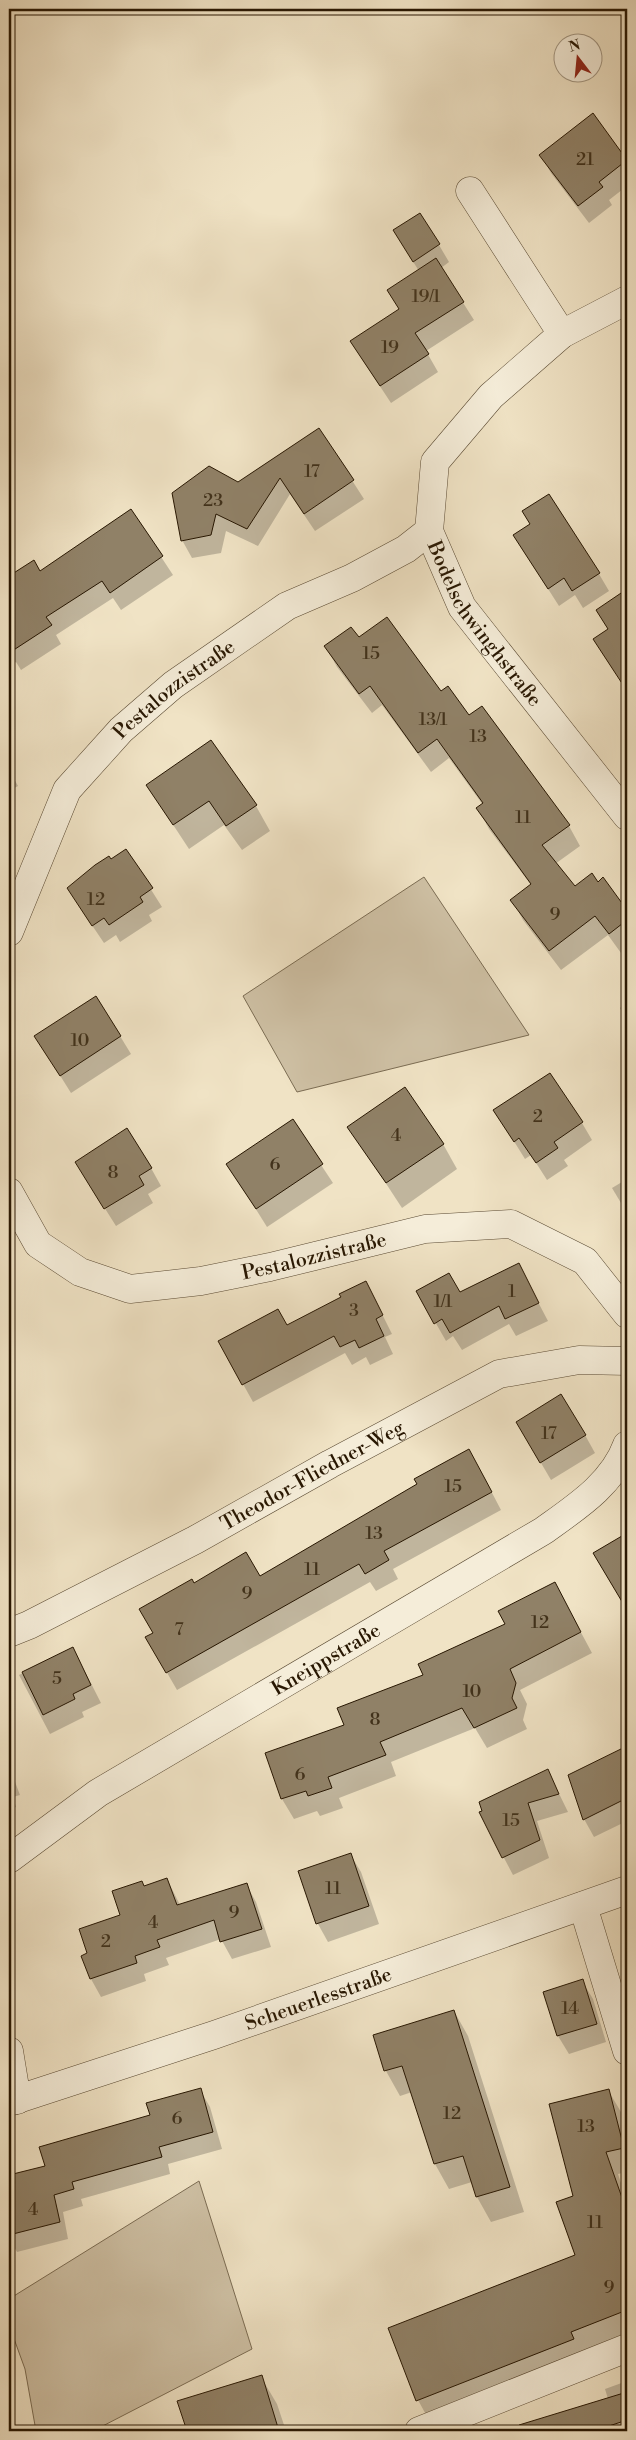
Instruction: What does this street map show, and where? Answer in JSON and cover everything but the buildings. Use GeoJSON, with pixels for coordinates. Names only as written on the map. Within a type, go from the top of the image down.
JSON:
{"type":"FeatureCollection","features":[{"type":"Feature","properties":{"kind":"street"},"geometry":{"type":"LineString","coordinates":[[470,191],[562,334]]}},
{"type":"Feature","properties":{"kind":"street","name":"Bodelschwinghstraße"},"geometry":{"type":"LineString","coordinates":[[627,300],[562,334],[491,396],[435,462],[429,531],[462,607],[627,816]]}},
{"type":"Feature","properties":{"kind":"street","name":"Pestalozzistraße"},"geometry":{"type":"LineString","coordinates":[[9,932],[67,790],[121,730],[173,685],[287,606],[352,578],[406,548],[429,531]]}},
{"type":"Feature","properties":{"kind":"street","name":"Pestalozzistraße"},"geometry":{"type":"LineString","coordinates":[[9,1192],[38,1244],[80,1272],[130,1288],[201,1281],[270,1267],[424,1230],[511,1224],[585,1261],[627,1314]]}},
{"type":"Feature","properties":{"kind":"street","name":"Theodor-Fliedner-Weg"},"geometry":{"type":"LineString","coordinates":[[9,1632],[30,1625],[195,1540],[330,1464],[499,1374],[578,1360],[627,1361]]}},
{"type":"Feature","properties":{"kind":"street","name":"Kneippstraße"},"geometry":{"type":"LineString","coordinates":[[9,1859],[98,1793],[543,1531],[590,1496],[622,1460],[627,1445]]}},
{"type":"Feature","properties":{"kind":"street","name":"Scheuerlesstraße"},"geometry":{"type":"LineString","coordinates":[[13,2101],[214,2035],[627,1890]]}},
{"type":"Feature","properties":{"kind":"street"},"geometry":{"type":"LineString","coordinates":[[583,1906],[627,2051]]}},
{"type":"Feature","properties":{"kind":"street"},"geometry":{"type":"LineString","coordinates":[[9,2050],[13,2101]]}},
{"type":"Feature","properties":{"kind":"street"},"geometry":{"type":"LineString","coordinates":[[419,2431],[627,2348]]}},
{"type":"Feature","properties":{"kind":"shaded area"},"geometry":{"type":"Polygon","coordinates":[[[424,877],[529,1035],[297,1092],[243,996],[424,877]]]}},
{"type":"Feature","properties":{"kind":"shaded area"},"geometry":{"type":"Polygon","coordinates":[[[199,2181],[252,2349],[93,2431],[36,2431],[25,2369],[9,2325],[9,2299],[199,2181]]]}}]}
